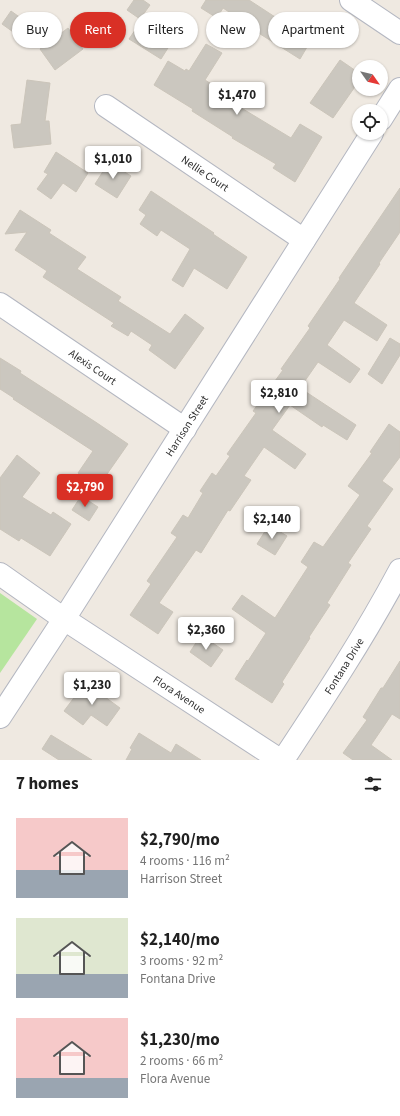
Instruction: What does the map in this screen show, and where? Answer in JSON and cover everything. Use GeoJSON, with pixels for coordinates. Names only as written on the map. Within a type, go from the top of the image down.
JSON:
{"type":"FeatureCollection","features":[{"type":"Feature","properties":{"kind":"street"},"geometry":{"type":"LineString","coordinates":[[355,1],[400,34]]}},
{"type":"Feature","properties":{"kind":"street"},"geometry":{"type":"LineString","coordinates":[[388,108],[400,89]]}},
{"type":"Feature","properties":{"kind":"street","name":"Nellie Court"},"geometry":{"type":"LineString","coordinates":[[106,106],[304,240]]}},
{"type":"Feature","properties":{"kind":"street","name":"Harrison Street"},"geometry":{"type":"LineString","coordinates":[[0,717],[64,619],[368,140]]}},
{"type":"Feature","properties":{"kind":"street","name":"Alexis Court"},"geometry":{"type":"LineString","coordinates":[[0,304],[185,429]]}},
{"type":"Feature","properties":{"kind":"street","name":"Fontana Drive"},"geometry":{"type":"LineString","coordinates":[[281,760],[331,688],[380,609],[400,570]]}},
{"type":"Feature","properties":{"kind":"street","name":"Flora Avenue"},"geometry":{"type":"LineString","coordinates":[[0,574],[64,619],[281,760]]}},
{"type":"Feature","properties":{"kind":"green space"},"geometry":{"type":"Polygon","coordinates":[[[0,593],[37,619],[0,673],[0,593]]]}},
{"type":"Feature","properties":{"kind":"building"},"geometry":{"type":"Polygon","coordinates":[[[134,0],[143,0],[150,5],[145,12],[134,12],[134,15],[127,10],[134,0]]]}},
{"type":"Feature","properties":{"kind":"building"},"geometry":{"type":"Polygon","coordinates":[[[206,0],[249,0],[268,12],[268,39],[260,34],[260,12],[229,12],[223,8],[221,12],[207,12],[201,8],[206,0]]]}},
{"type":"Feature","properties":{"kind":"building"},"geometry":{"type":"Polygon","coordinates":[[[11,11],[12,12],[12,31],[2,24],[11,11]]]}},
{"type":"Feature","properties":{"kind":"building"},"geometry":{"type":"Polygon","coordinates":[[[68,28],[70,31],[70,48],[83,49],[55,70],[40,49],[62,48],[62,32],[68,28]]]}},
{"type":"Feature","properties":{"kind":"building"},"geometry":{"type":"Polygon","coordinates":[[[134,32],[134,42],[129,39],[134,32]]]}},
{"type":"Feature","properties":{"kind":"building"},"geometry":{"type":"Polygon","coordinates":[[[206,44],[206,48],[213,48],[222,53],[205,80],[240,102],[238,106],[291,138],[300,124],[322,137],[295,182],[273,168],[276,164],[232,138],[233,137],[192,111],[193,109],[154,85],[168,61],[185,71],[186,69],[189,71],[206,44]]]}},
{"type":"Feature","properties":{"kind":"building"},"geometry":{"type":"Polygon","coordinates":[[[143,48],[168,48],[161,59],[143,48]]]}},
{"type":"Feature","properties":{"kind":"building"},"geometry":{"type":"Polygon","coordinates":[[[282,48],[306,48],[300,59],[282,48]]]}},
{"type":"Feature","properties":{"kind":"building"},"geometry":{"type":"Polygon","coordinates":[[[340,60],[352,68],[352,91],[333,118],[310,103],[340,60]]]}},
{"type":"Feature","properties":{"kind":"building"},"geometry":{"type":"Polygon","coordinates":[[[27,80],[50,83],[45,121],[49,121],[51,144],[14,148],[11,125],[21,124],[27,80]]]}},
{"type":"Feature","properties":{"kind":"building"},"geometry":{"type":"Polygon","coordinates":[[[56,152],[88,173],[76,192],[63,183],[51,199],[37,189],[48,174],[44,172],[56,152]]]}},
{"type":"Feature","properties":{"kind":"building"},"geometry":{"type":"Polygon","coordinates":[[[109,162],[131,176],[117,198],[95,184],[109,162]]]}},
{"type":"Feature","properties":{"kind":"building"},"geometry":{"type":"Polygon","coordinates":[[[400,188],[400,232],[354,303],[387,325],[377,341],[344,320],[327,345],[360,369],[350,383],[318,362],[300,388],[356,425],[347,440],[323,425],[322,427],[290,405],[272,430],[306,454],[295,469],[264,447],[244,476],[251,480],[230,511],[228,510],[201,553],[196,550],[159,603],[173,612],[158,634],[130,615],[151,584],[147,581],[177,537],[171,533],[183,515],[188,518],[203,493],[200,491],[212,473],[216,476],[230,456],[227,454],[256,413],[253,411],[283,370],[281,369],[310,328],[308,326],[400,188]]]}},
{"type":"Feature","properties":{"kind":"building"},"geometry":{"type":"Polygon","coordinates":[[[151,191],[247,257],[227,289],[194,268],[183,287],[172,280],[190,249],[161,230],[157,236],[140,224],[146,215],[139,210],[151,191]]]}},
{"type":"Feature","properties":{"kind":"building"},"geometry":{"type":"Polygon","coordinates":[[[20,210],[51,230],[49,233],[86,257],[77,269],[121,297],[118,301],[170,334],[185,314],[204,328],[175,369],[149,350],[152,345],[131,331],[128,336],[111,326],[114,323],[43,277],[47,271],[15,250],[27,232],[5,234],[20,210]]]}},
{"type":"Feature","properties":{"kind":"building"},"geometry":{"type":"Polygon","coordinates":[[[390,338],[400,344],[400,355],[382,384],[368,374],[390,338]]]}},
{"type":"Feature","properties":{"kind":"building"},"geometry":{"type":"Polygon","coordinates":[[[0,358],[21,371],[20,373],[128,444],[98,487],[78,473],[93,451],[0,389],[0,358]]]}},
{"type":"Feature","properties":{"kind":"building"},"geometry":{"type":"Polygon","coordinates":[[[389,424],[400,432],[400,457],[382,481],[393,489],[367,526],[371,529],[348,563],[351,565],[327,603],[330,605],[282,682],[284,684],[272,703],[235,679],[266,633],[232,609],[242,595],[275,618],[308,567],[301,562],[314,542],[323,547],[360,495],[348,486],[372,453],[370,452],[389,424]]]}},
{"type":"Feature","properties":{"kind":"building"},"geometry":{"type":"Polygon","coordinates":[[[17,455],[40,473],[22,497],[51,515],[53,512],[71,524],[50,556],[21,538],[19,541],[0,529],[0,478],[17,455]]]}},
{"type":"Feature","properties":{"kind":"building"},"geometry":{"type":"Polygon","coordinates":[[[81,496],[98,507],[89,521],[72,510],[81,496]]]}},
{"type":"Feature","properties":{"kind":"building"},"geometry":{"type":"Polygon","coordinates":[[[269,525],[287,536],[275,555],[257,544],[269,525]]]}},
{"type":"Feature","properties":{"kind":"building"},"geometry":{"type":"Polygon","coordinates":[[[201,635],[223,650],[211,667],[190,652],[201,635]]]}},
{"type":"Feature","properties":{"kind":"building"},"geometry":{"type":"Polygon","coordinates":[[[400,661],[400,719],[392,714],[371,745],[392,760],[353,760],[343,753],[367,720],[363,717],[400,661]]]}},
{"type":"Feature","properties":{"kind":"building"},"geometry":{"type":"Polygon","coordinates":[[[85,683],[95,690],[99,685],[109,692],[105,697],[120,708],[107,726],[91,715],[83,725],[64,711],[85,683]]]}},
{"type":"Feature","properties":{"kind":"building"},"geometry":{"type":"Polygon","coordinates":[[[139,733],[171,753],[176,744],[201,760],[126,760],[132,749],[130,748],[139,733]]]}},
{"type":"Feature","properties":{"kind":"building"},"geometry":{"type":"Polygon","coordinates":[[[51,735],[92,760],[59,760],[42,749],[51,735]]]}}]}
